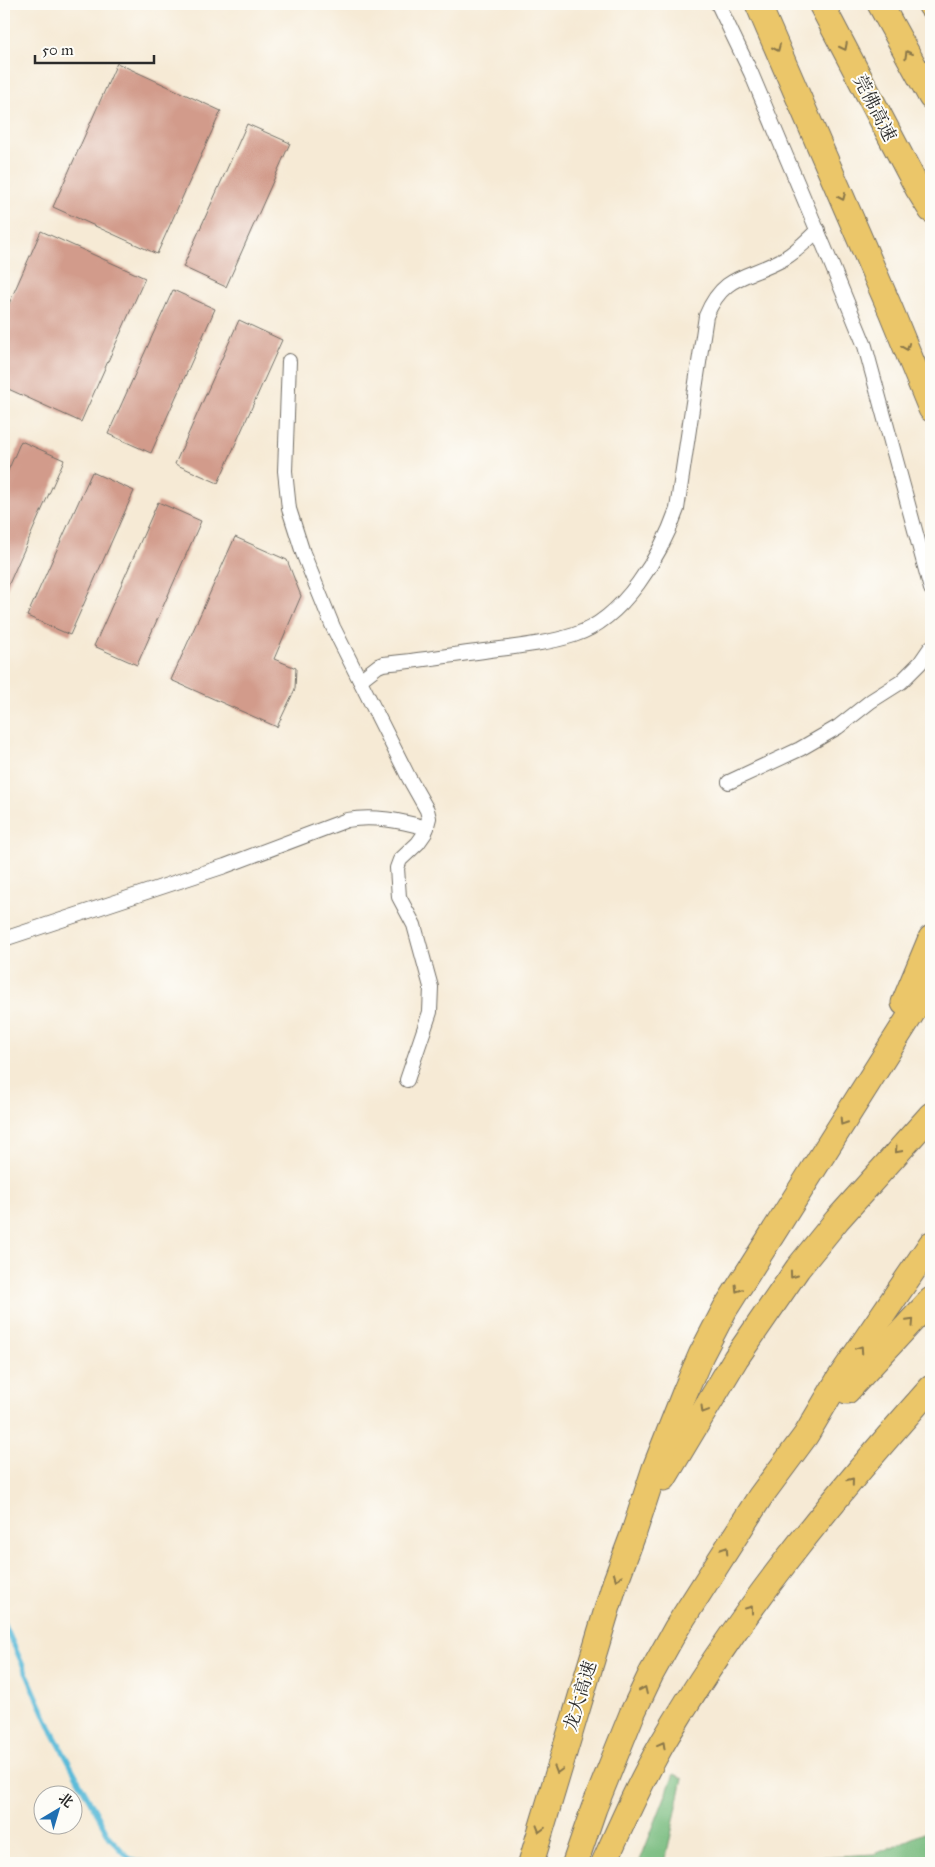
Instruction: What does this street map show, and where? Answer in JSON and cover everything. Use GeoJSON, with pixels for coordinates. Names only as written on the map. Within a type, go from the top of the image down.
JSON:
{"type":"FeatureCollection","features":[{"type":"Feature","properties":{"kind":"highway"},"geometry":{"type":"LineString","coordinates":[[758,4],[891,311],[931,409]]}},
{"type":"Feature","properties":{"kind":"highway","name":"莞佛高速"},"geometry":{"type":"LineString","coordinates":[[821,4],[918,189],[931,210]]}},
{"type":"Feature","properties":{"kind":"highway"},"geometry":{"type":"LineString","coordinates":[[880,4],[931,97]]}},
{"type":"Feature","properties":{"kind":"highway"},"geometry":{"type":"LineString","coordinates":[[918,189],[931,226]]}},
{"type":"Feature","properties":{"kind":"highway"},"geometry":{"type":"LineString","coordinates":[[870,1081],[931,938]]}},
{"type":"Feature","properties":{"kind":"highway"},"geometry":{"type":"LineString","coordinates":[[634,1532],[667,1437],[701,1355],[725,1309],[931,983]]}},
{"type":"Feature","properties":{"kind":"highway"},"geometry":{"type":"LineString","coordinates":[[634,1532],[708,1404],[768,1310],[798,1268],[837,1220],[931,1115]]}},
{"type":"Feature","properties":{"kind":"highway"},"geometry":{"type":"LineString","coordinates":[[575,1863],[610,1767],[651,1674],[676,1629],[760,1497],[806,1435],[840,1380],[931,1244]]}},
{"type":"Feature","properties":{"kind":"highway"},"geometry":{"type":"LineString","coordinates":[[806,1435],[931,1300]]}},
{"type":"Feature","properties":{"kind":"highway"},"geometry":{"type":"LineString","coordinates":[[604,1863],[660,1746],[685,1705],[747,1613],[842,1491],[931,1388]]}},
{"type":"Feature","properties":{"kind":"highway","name":"龙大高速"},"geometry":{"type":"LineString","coordinates":[[531,1863],[604,1616],[634,1532]]}},
{"type":"Feature","properties":{"kind":"street"},"geometry":{"type":"LineString","coordinates":[[718,4],[751,73],[818,230],[864,346],[931,589]]}},
{"type":"Feature","properties":{"kind":"street"},"geometry":{"type":"LineString","coordinates":[[360,680],[383,664],[547,642],[576,634],[592,627],[624,600],[658,554],[668,535],[677,509],[706,316],[713,300],[724,287],[784,258],[800,247],[818,230]]}},
{"type":"Feature","properties":{"kind":"street"},"geometry":{"type":"LineString","coordinates":[[290,360],[285,471],[290,509],[303,553],[333,627],[427,810],[429,818],[427,828],[418,843],[400,860],[397,868],[399,897],[411,918],[419,940],[431,993],[430,1012],[407,1080]]}},
{"type":"Feature","properties":{"kind":"street"},"geometry":{"type":"LineString","coordinates":[[729,782],[800,749],[838,727],[871,701],[902,682],[920,663],[931,647]]}},
{"type":"Feature","properties":{"kind":"street"},"geometry":{"type":"LineString","coordinates":[[4,939],[225,866],[347,820],[358,818],[398,821],[427,828]]}},
{"type":"Feature","properties":{"kind":"green space"},"geometry":{"type":"Polygon","coordinates":[[[674,1774],[683,1778],[665,1863],[639,1863],[674,1774]]]}},
{"type":"Feature","properties":{"kind":"green space"},"geometry":{"type":"Polygon","coordinates":[[[931,1830],[931,1863],[713,1863],[875,1854],[931,1830]]]}},
{"type":"Feature","properties":{"kind":"building"},"geometry":{"type":"Polygon","coordinates":[[[117,63],[221,111],[157,254],[53,207],[117,63]]]}},
{"type":"Feature","properties":{"kind":"building"},"geometry":{"type":"Polygon","coordinates":[[[247,124],[290,143],[226,287],[183,267],[247,124]]]}},
{"type":"Feature","properties":{"kind":"building"},"geometry":{"type":"Polygon","coordinates":[[[41,231],[145,278],[81,422],[4,387],[4,315],[41,231]]]}},
{"type":"Feature","properties":{"kind":"building"},"geometry":{"type":"Polygon","coordinates":[[[173,290],[215,309],[151,453],[108,434],[173,290]]]}},
{"type":"Feature","properties":{"kind":"building"},"geometry":{"type":"Polygon","coordinates":[[[239,320],[282,340],[218,483],[175,464],[239,320]]]}},
{"type":"Feature","properties":{"kind":"building"},"geometry":{"type":"Polygon","coordinates":[[[21,441],[64,460],[4,595],[4,480],[21,441]]]}},
{"type":"Feature","properties":{"kind":"building"},"geometry":{"type":"Polygon","coordinates":[[[92,472],[134,491],[70,635],[27,616],[92,472]]]}},
{"type":"Feature","properties":{"kind":"building"},"geometry":{"type":"Polygon","coordinates":[[[158,502],[201,521],[137,665],[94,646],[158,502]]]}},
{"type":"Feature","properties":{"kind":"building"},"geometry":{"type":"Polygon","coordinates":[[[235,537],[287,560],[301,596],[274,659],[296,668],[295,689],[277,727],[171,680],[235,537]]]}},
{"type":"Feature","properties":{"kind":"waterway"},"geometry":{"type":"LineString","coordinates":[[4,1623],[53,1733],[110,1838],[130,1859],[146,1863]]}}]}
